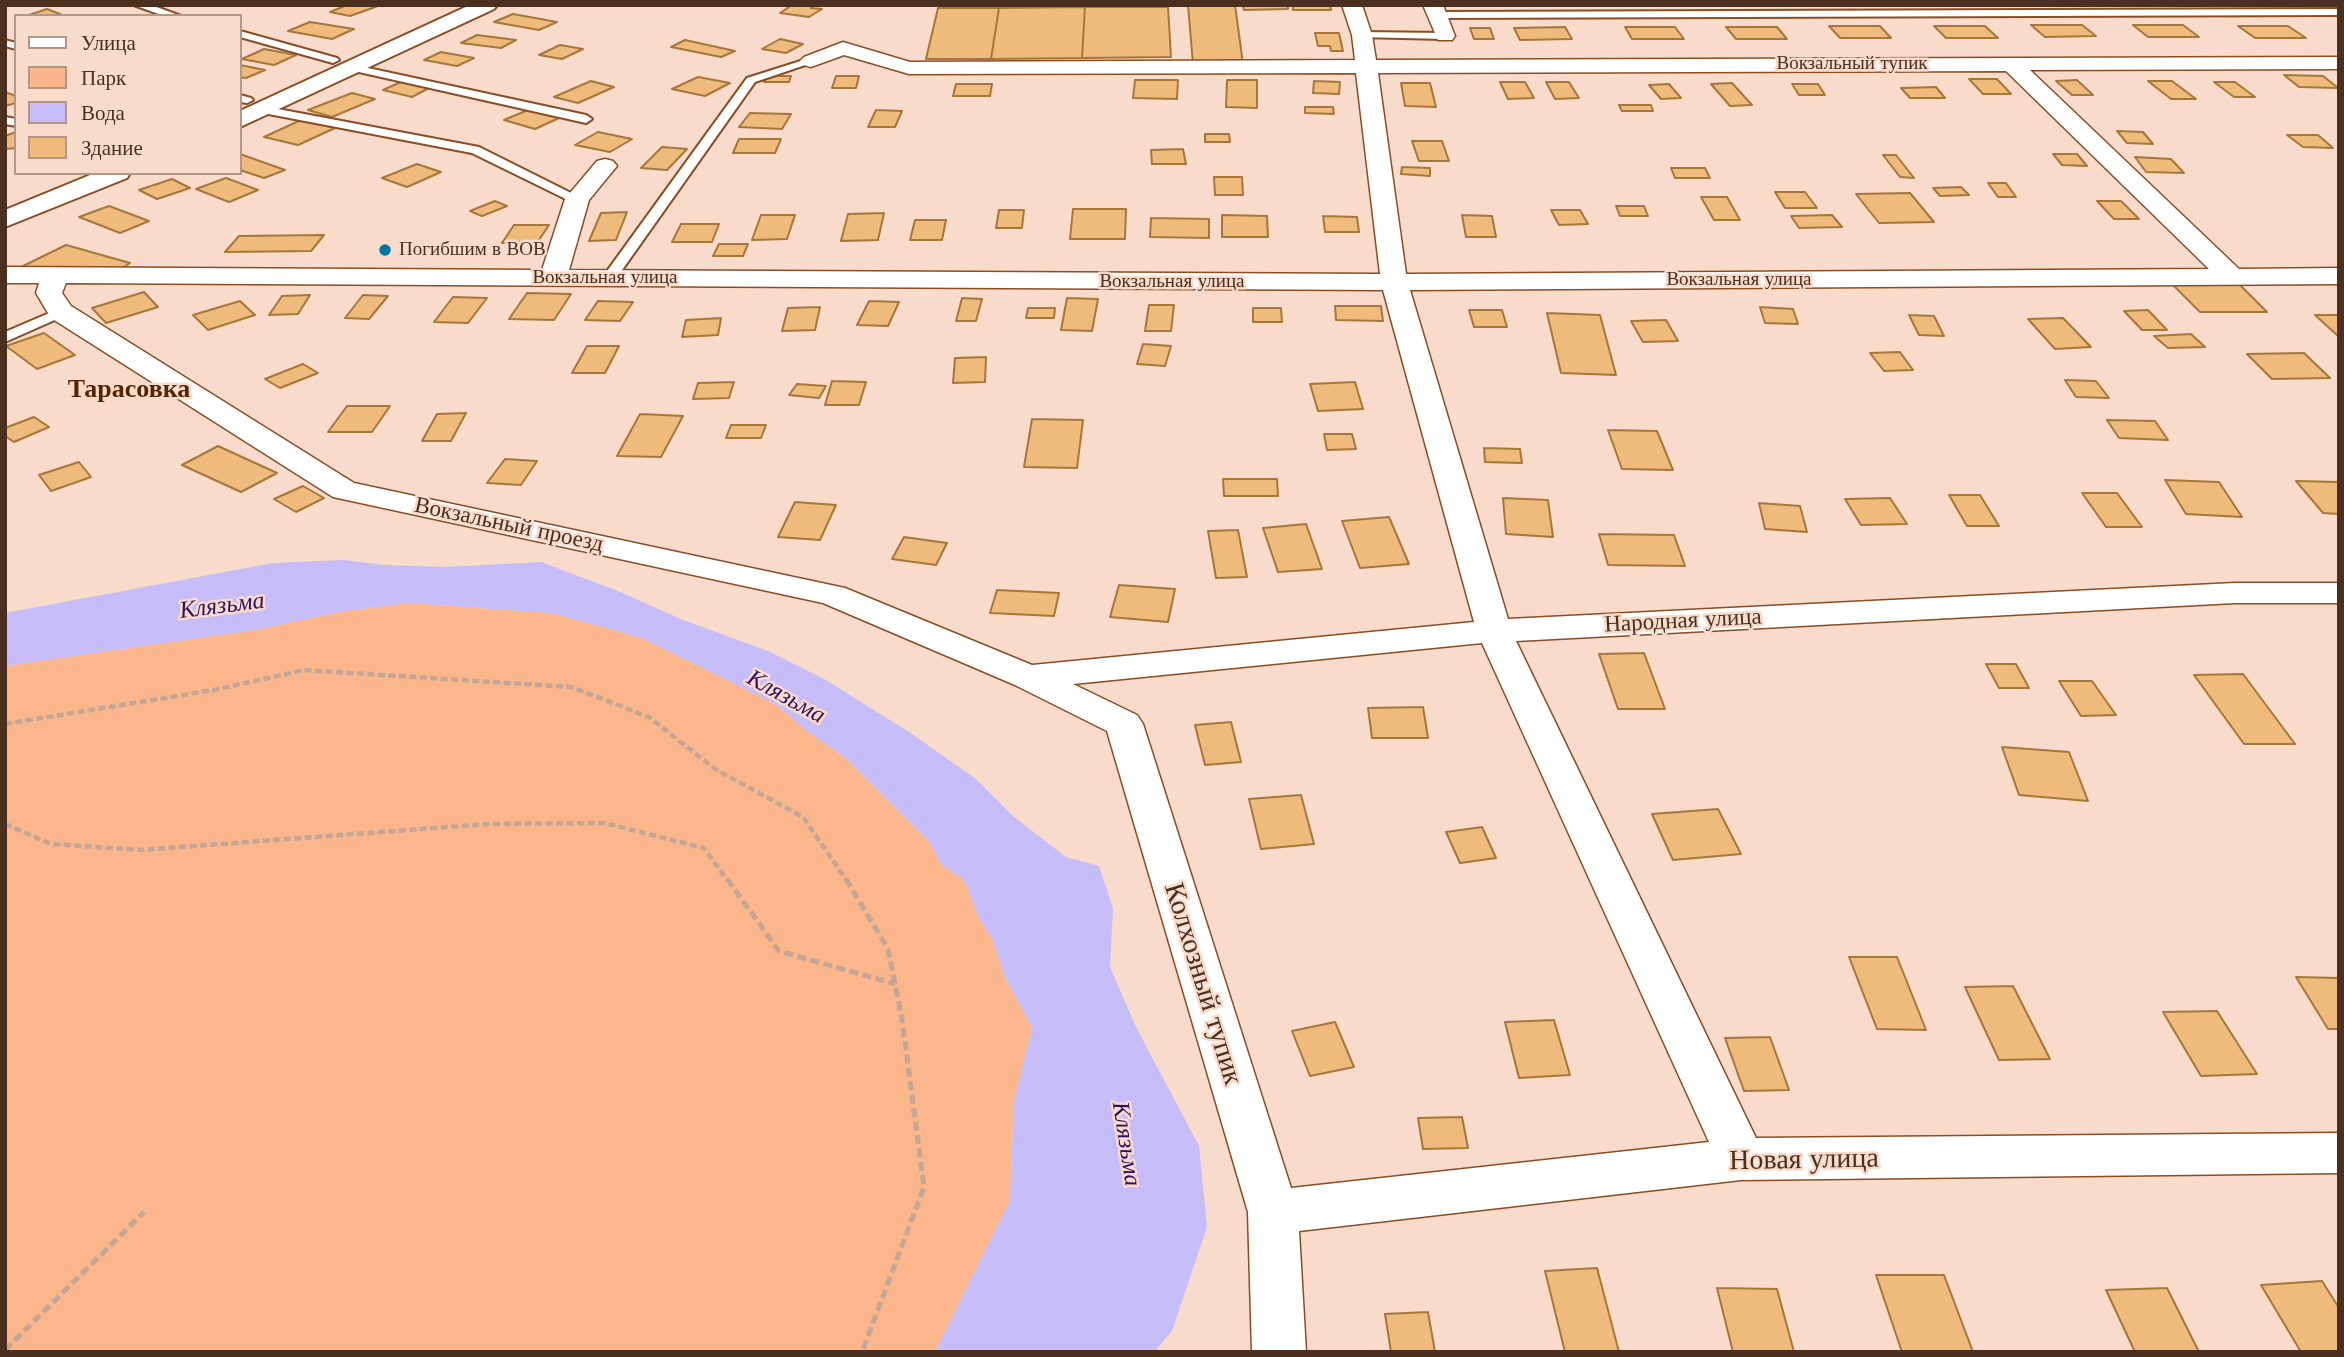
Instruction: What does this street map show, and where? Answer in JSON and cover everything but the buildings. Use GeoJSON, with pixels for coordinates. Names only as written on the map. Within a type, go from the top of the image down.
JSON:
{"type":"FeatureCollection","features":[{"type":"Feature","properties":{"kind":"street"},"geometry":{"type":"LineString","coordinates":[[246,106],[333,60],[451,5]]}},
{"type":"Feature","properties":{"kind":"street"},"geometry":{"type":"LineString","coordinates":[[246,106],[354,68],[487,5]]}},
{"type":"Feature","properties":{"kind":"street"},"geometry":{"type":"LineString","coordinates":[[1435,10],[1446,36]]}},
{"type":"Feature","properties":{"kind":"street"},"geometry":{"type":"LineString","coordinates":[[1360,36],[1394,282],[1494,631],[1741,1159]]}},
{"type":"Feature","properties":{"kind":"street","name":"Вокзальный тупик"},"geometry":{"type":"LineString","coordinates":[[811,61],[843,48],[909,68],[1360,36],[2010,63],[2339,63]]}},
{"type":"Feature","properties":{"kind":"street"},"geometry":{"type":"LineString","coordinates":[[2010,63],[2231,276]]}},
{"type":"Feature","properties":{"kind":"street"},"geometry":{"type":"LineString","coordinates":[[553,278],[577,199],[605,166]]}},
{"type":"Feature","properties":{"kind":"street"},"geometry":{"type":"LineString","coordinates":[[5,203],[71,175]]}},
{"type":"Feature","properties":{"kind":"street"},"geometry":{"type":"LineString","coordinates":[[5,219],[113,175]]}},
{"type":"Feature","properties":{"kind":"street","name":"Вокзальная улица"},"geometry":{"type":"LineString","coordinates":[[5,275],[1394,282],[2339,276]]}},
{"type":"Feature","properties":{"kind":"street"},"geometry":{"type":"LineString","coordinates":[[55,276],[49,293],[61,312]]}},
{"type":"Feature","properties":{"kind":"street","name":"Вокзальный проезд"},"geometry":{"type":"LineString","coordinates":[[61,312],[344,490],[833,595],[1028,677]]}},
{"type":"Feature","properties":{"kind":"street","name":"Народная улица"},"geometry":{"type":"LineString","coordinates":[[1028,677],[1494,631],[2235,593],[2339,593]]}},
{"type":"Feature","properties":{"kind":"street","name":"Колхозный тупик"},"geometry":{"type":"LineString","coordinates":[[1028,677],[1124,724],[1273,1212],[1279,1352]]}},
{"type":"Feature","properties":{"kind":"street","name":"Новая улица"},"geometry":{"type":"LineString","coordinates":[[1273,1212],[1741,1159],[2339,1153]]}},
{"type":"Feature","properties":{"kind":"lane"},"geometry":{"type":"LineString","coordinates":[[139,5],[169,14]]}},
{"type":"Feature","properties":{"kind":"lane"},"geometry":{"type":"LineString","coordinates":[[1435,10],[2259,9],[2339,12]]}},
{"type":"Feature","properties":{"kind":"lane"},"geometry":{"type":"LineString","coordinates":[[242,35],[333,60]]}},
{"type":"Feature","properties":{"kind":"lane"},"geometry":{"type":"LineString","coordinates":[[1360,36],[1446,36]]}},
{"type":"Feature","properties":{"kind":"lane"},"geometry":{"type":"LineString","coordinates":[[610,277],[751,80],[811,61]]}},
{"type":"Feature","properties":{"kind":"lane"},"geometry":{"type":"LineString","coordinates":[[354,68],[586,119]]}},
{"type":"Feature","properties":{"kind":"lane"},"geometry":{"type":"LineString","coordinates":[[246,106],[475,150],[577,199]]}},
{"type":"Feature","properties":{"kind":"lane"},"geometry":{"type":"LineString","coordinates":[[5,338],[61,312]]}},
{"type":"Feature","properties":{"kind":"path"},"geometry":{"type":"LineString","coordinates":[[5,724],[214,691],[304,670],[571,687],[649,717],[715,769],[803,817],[859,898],[888,949],[924,1187],[862,1352]]}},
{"type":"Feature","properties":{"kind":"path"},"geometry":{"type":"LineString","coordinates":[[5,824],[51,844],[140,850],[488,824],[604,823],[704,848],[779,951],[895,984]]}},
{"type":"Feature","properties":{"kind":"path"},"geometry":{"type":"LineString","coordinates":[[5,1350],[144,1212]]}},
{"type":"Feature","properties":{"kind":"green space"},"geometry":{"type":"Polygon","coordinates":[[[409,603],[551,613],[642,638],[775,704],[847,759],[929,841],[941,864],[965,881],[978,916],[993,941],[1005,977],[1032,1028],[1014,1101],[1010,1200],[935,1352],[5,1352],[5,666],[255,630],[345,611],[409,603]]]}},
{"type":"Feature","properties":{"kind":"water","name":"Клязьма"},"geometry":{"type":"Polygon","coordinates":[[[344,560],[383,565],[446,567],[541,562],[618,591],[683,620],[768,651],[826,680],[909,732],[976,779],[1014,817],[1066,857],[1099,866],[1113,908],[1110,967],[1136,1027],[1199,1146],[1207,1227],[1172,1331],[1154,1352],[935,1352],[1010,1200],[1014,1101],[1032,1028],[1005,977],[993,941],[978,916],[965,881],[941,864],[929,841],[847,759],[775,704],[642,638],[551,613],[409,603],[345,611],[255,630],[5,666],[5,613],[273,563],[344,560]]]}},
{"type":"Feature","properties":{"kind":"place","name":"Погибшим в ВОВ"},"geometry":{"type":"Point","coordinates":[385,250]}},
{"type":"Feature","properties":{"kind":"district","name":"Тарасовка"},"geometry":{"type":"Point","coordinates":[129,390]}}]}
